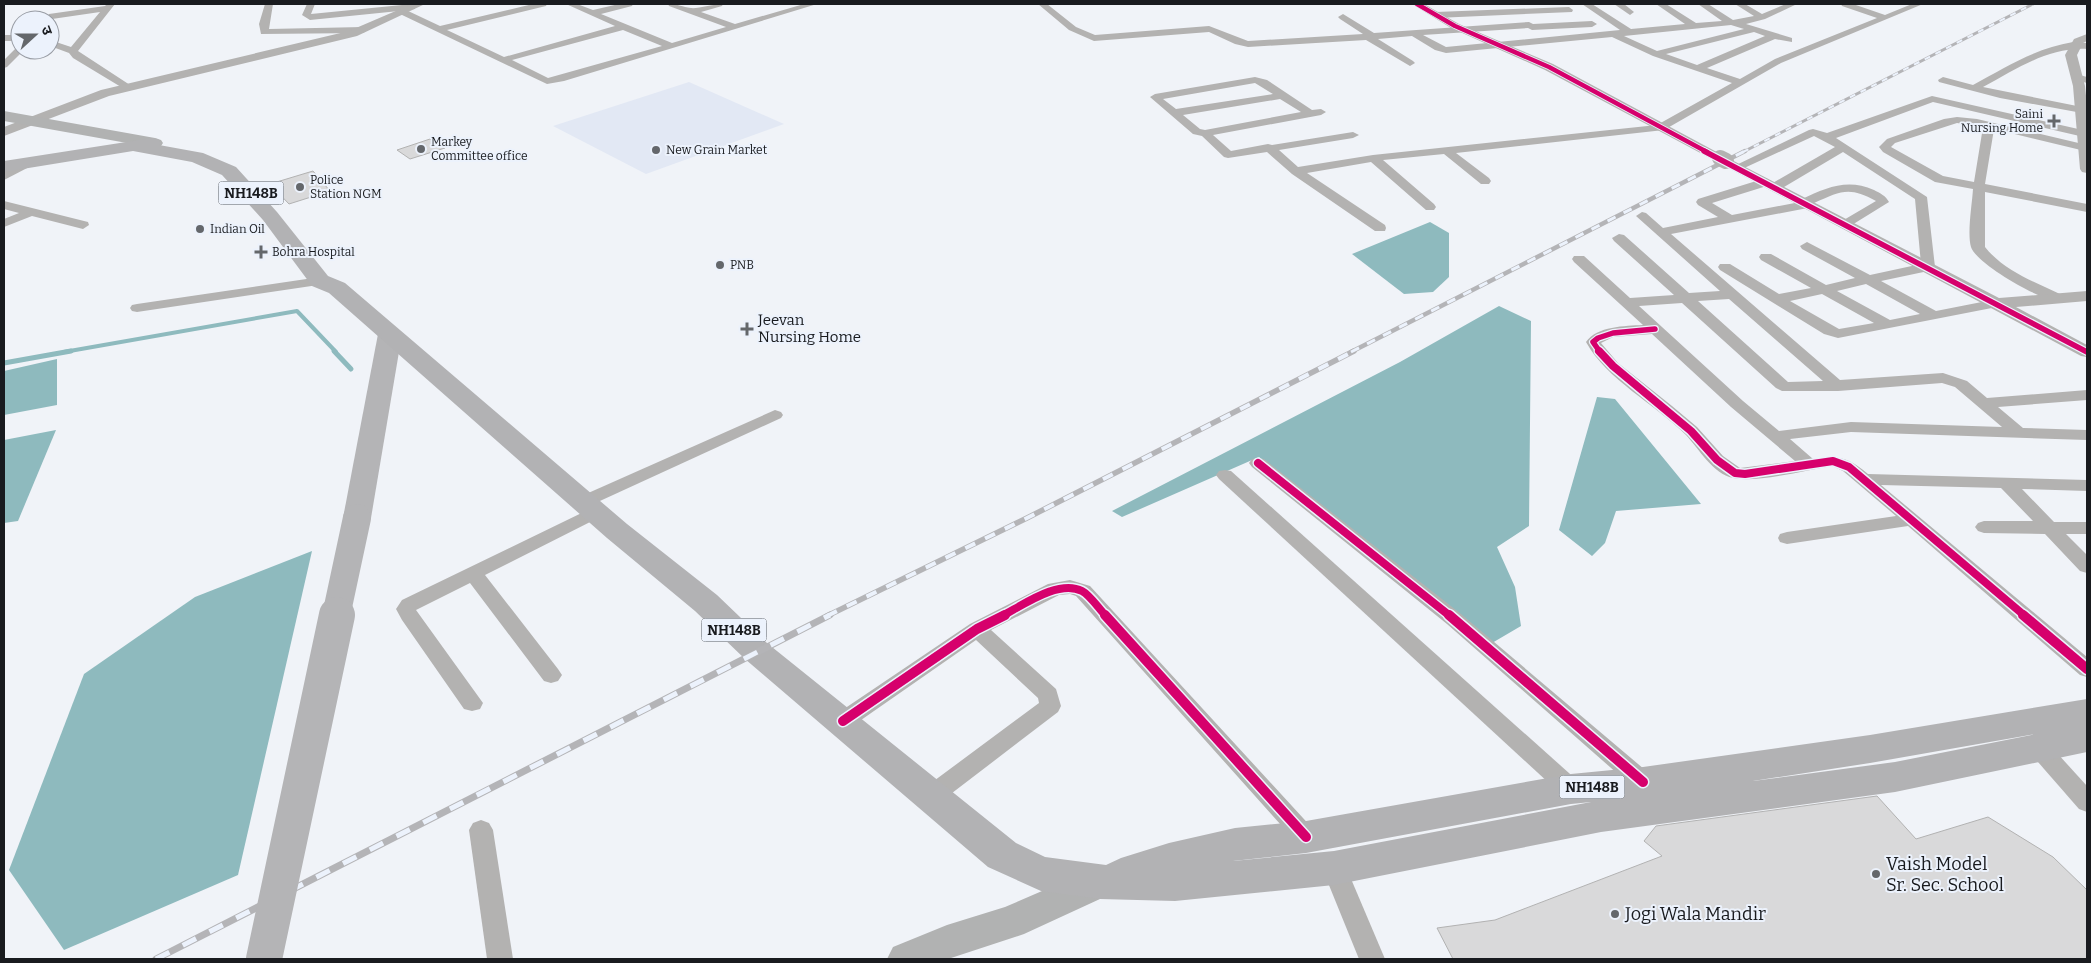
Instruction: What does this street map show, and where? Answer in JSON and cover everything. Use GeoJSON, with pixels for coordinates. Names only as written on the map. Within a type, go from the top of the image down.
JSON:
{"type":"FeatureCollection","features":[{"type":"Feature","properties":{"kind":"highway","name":"NH148B"},"geometry":{"type":"LineString","coordinates":[[4,167],[155,143],[211,158],[229,171],[254,197],[328,284],[390,334],[589,507],[706,603],[756,651],[843,721],[1002,855],[1041,874],[1100,882],[1176,884],[1334,868],[1601,816],[1895,777],[2087,738]]}},
{"type":"Feature","properties":{"kind":"highway","name":"NH148B"},"geometry":{"type":"LineString","coordinates":[[133,146],[211,158]]}},
{"type":"Feature","properties":{"kind":"highway","name":"NH148B"},"geometry":{"type":"LineString","coordinates":[[1100,882],[1169,860],[1235,844],[1306,837],[1571,789],[1643,782],[1870,750],[2087,712]]}},
{"type":"Feature","properties":{"kind":"main road"},"geometry":{"type":"LineString","coordinates":[[4,116],[18,123],[133,146]]}},
{"type":"Feature","properties":{"kind":"main road"},"geometry":{"type":"LineString","coordinates":[[18,123],[155,143]]}},
{"type":"Feature","properties":{"kind":"main road"},"geometry":{"type":"LineString","coordinates":[[264,959],[357,518],[390,334]]}},
{"type":"Feature","properties":{"kind":"main road"},"geometry":{"type":"LineString","coordinates":[[906,959],[947,942],[1011,922],[1100,882]]}},
{"type":"Feature","properties":{"kind":"street"},"geometry":{"type":"LineString","coordinates":[[269,4],[264,32],[363,30]]}},
{"type":"Feature","properties":{"kind":"street"},"geometry":{"type":"LineString","coordinates":[[311,4],[307,16],[412,8],[439,29],[547,81],[813,4]]}},
{"type":"Feature","properties":{"kind":"street"},"geometry":{"type":"LineString","coordinates":[[439,29],[543,4]]}},
{"type":"Feature","properties":{"kind":"street"},"geometry":{"type":"LineString","coordinates":[[570,4],[671,46]]}},
{"type":"Feature","properties":{"kind":"street"},"geometry":{"type":"LineString","coordinates":[[593,13],[629,4]]}},
{"type":"Feature","properties":{"kind":"street"},"geometry":{"type":"LineString","coordinates":[[672,4],[734,27]]}},
{"type":"Feature","properties":{"kind":"street"},"geometry":{"type":"LineString","coordinates":[[692,12],[719,4]]}},
{"type":"Feature","properties":{"kind":"street"},"geometry":{"type":"LineString","coordinates":[[1042,4],[1074,30],[1094,38],[1209,29],[1221,32],[1243,44],[1371,37],[1460,28],[1592,24]]}},
{"type":"Feature","properties":{"kind":"street"},"geometry":{"type":"LineString","coordinates":[[1417,4],[1460,28],[1549,67],[1666,131],[1771,184],[2087,352]]}},
{"type":"Feature","properties":{"kind":"street"},"geometry":{"type":"LineString","coordinates":[[1499,4],[1551,41]]}},
{"type":"Feature","properties":{"kind":"street"},"geometry":{"type":"LineString","coordinates":[[1586,4],[1626,36],[1656,54],[1740,82]]}},
{"type":"Feature","properties":{"kind":"street"},"geometry":{"type":"LineString","coordinates":[[1618,4],[1630,12]]}},
{"type":"Feature","properties":{"kind":"street"},"geometry":{"type":"LineString","coordinates":[[1660,4],[1693,25]]}},
{"type":"Feature","properties":{"kind":"street"},"geometry":{"type":"LineString","coordinates":[[1702,4],[1730,22],[1789,40]]}},
{"type":"Feature","properties":{"kind":"street"},"geometry":{"type":"LineString","coordinates":[[1739,4],[1762,17]]}},
{"type":"Feature","properties":{"kind":"street"},"geometry":{"type":"LineString","coordinates":[[1767,4],[1779,11]]}},
{"type":"Feature","properties":{"kind":"street"},"geometry":{"type":"LineString","coordinates":[[1517,52],[1693,25],[1762,17],[1793,4]]}},
{"type":"Feature","properties":{"kind":"street"},"geometry":{"type":"LineString","coordinates":[[1845,4],[1883,17]]}},
{"type":"Feature","properties":{"kind":"street"},"geometry":{"type":"LineString","coordinates":[[1296,171],[1373,158],[1666,131],[1740,82],[1778,60],[1920,4]]}},
{"type":"Feature","properties":{"kind":"street"},"geometry":{"type":"LineString","coordinates":[[60,16],[110,6]]}},
{"type":"Feature","properties":{"kind":"street"},"geometry":{"type":"LineString","coordinates":[[73,52],[110,6]]}},
{"type":"Feature","properties":{"kind":"street"},"geometry":{"type":"LineString","coordinates":[[4,132],[18,123],[85,99],[342,37],[363,30],[412,8]]}},
{"type":"Feature","properties":{"kind":"street"},"geometry":{"type":"LineString","coordinates":[[1436,15],[1569,10]]}},
{"type":"Feature","properties":{"kind":"street"},"geometry":{"type":"LineString","coordinates":[[317,32],[322,16]]}},
{"type":"Feature","properties":{"kind":"street"},"geometry":{"type":"LineString","coordinates":[[1344,17],[1410,63]]}},
{"type":"Feature","properties":{"kind":"street"},"geometry":{"type":"LineString","coordinates":[[502,60],[626,26]]}},
{"type":"Feature","properties":{"kind":"street"},"geometry":{"type":"LineString","coordinates":[[1656,54],[1755,29]]}},
{"type":"Feature","properties":{"kind":"street"},"geometry":{"type":"LineString","coordinates":[[1414,33],[1438,48],[1446,50],[1613,34],[1626,36]]}},
{"type":"Feature","properties":{"kind":"street"},"geometry":{"type":"LineString","coordinates":[[1697,69],[1775,35]]}},
{"type":"Feature","properties":{"kind":"street"},"geometry":{"type":"LineString","coordinates":[[2085,40],[2071,55],[2082,79],[2087,169]]}},
{"type":"Feature","properties":{"kind":"street"},"geometry":{"type":"LineString","coordinates":[[1975,88],[2034,57],[2059,47],[2085,40]]}},
{"type":"Feature","properties":{"kind":"street"},"geometry":{"type":"LineString","coordinates":[[60,47],[73,52],[76,56],[126,88]]}},
{"type":"Feature","properties":{"kind":"street"},"geometry":{"type":"LineString","coordinates":[[1256,80],[1263,82],[1283,96],[1315,113],[1205,133],[1197,132],[1155,97],[1256,80]]}},
{"type":"Feature","properties":{"kind":"street"},"geometry":{"type":"LineString","coordinates":[[1943,80],[2083,109]]}},
{"type":"Feature","properties":{"kind":"street"},"geometry":{"type":"LineString","coordinates":[[1174,113],[1283,96]]}},
{"type":"Feature","properties":{"kind":"street"},"geometry":{"type":"LineString","coordinates":[[1827,137],[1932,99],[2084,134]]}},
{"type":"Feature","properties":{"kind":"street"},"geometry":{"type":"LineString","coordinates":[[2086,152],[1968,120],[1948,121],[1892,141],[1885,146],[1892,153],[1939,179],[2087,208]]}},
{"type":"Feature","properties":{"kind":"street"},"geometry":{"type":"LineString","coordinates":[[1989,125],[1980,188],[1978,248],[1988,260],[2005,272],[2057,298]]}},
{"type":"Feature","properties":{"kind":"street"},"geometry":{"type":"LineString","coordinates":[[1738,167],[1813,132],[1827,137],[1921,197],[1928,267]]}},
{"type":"Feature","properties":{"kind":"street"},"geometry":{"type":"LineString","coordinates":[[1205,133],[1228,155],[1268,147],[1353,135]]}},
{"type":"Feature","properties":{"kind":"street"},"geometry":{"type":"LineString","coordinates":[[1268,147],[1296,171],[1380,228]]}},
{"type":"Feature","properties":{"kind":"street"},"geometry":{"type":"LineString","coordinates":[[1730,219],[1702,202],[1771,184],[1842,148]]}},
{"type":"Feature","properties":{"kind":"street"},"geometry":{"type":"LineString","coordinates":[[1447,151],[1484,181]]}},
{"type":"Feature","properties":{"kind":"street"},"geometry":{"type":"LineString","coordinates":[[1373,158],[1430,207]]}},
{"type":"Feature","properties":{"kind":"street"},"geometry":{"type":"LineString","coordinates":[[4,176],[29,163]]}},
{"type":"Feature","properties":{"kind":"street"},"geometry":{"type":"LineString","coordinates":[[1661,232],[1807,203],[1845,186],[1854,187],[1882,200],[1883,202],[1847,224]]}},
{"type":"Feature","properties":{"kind":"street"},"geometry":{"type":"LineString","coordinates":[[4,205],[83,225]]}},
{"type":"Feature","properties":{"kind":"street"},"geometry":{"type":"LineString","coordinates":[[4,223],[31,212]]}},
{"type":"Feature","properties":{"kind":"street"},"geometry":{"type":"LineString","coordinates":[[1642,216],[1838,386]]}},
{"type":"Feature","properties":{"kind":"street"},"geometry":{"type":"LineString","coordinates":[[1620,238],[1782,385],[1794,389],[1943,378],[1961,384],[2019,433]]}},
{"type":"Feature","properties":{"kind":"street"},"geometry":{"type":"LineString","coordinates":[[1807,246],[1934,316]]}},
{"type":"Feature","properties":{"kind":"street"},"geometry":{"type":"LineString","coordinates":[[1766,257],[1888,325]]}},
{"type":"Feature","properties":{"kind":"street"},"geometry":{"type":"LineString","coordinates":[[1579,260],[1737,404],[1810,465]]}},
{"type":"Feature","properties":{"kind":"street"},"geometry":{"type":"LineString","coordinates":[[1725,267],[1829,331],[1838,334],[1997,303],[2087,296]]}},
{"type":"Feature","properties":{"kind":"street"},"geometry":{"type":"LineString","coordinates":[[1778,299],[1928,267]]}},
{"type":"Feature","properties":{"kind":"street"},"geometry":{"type":"LineString","coordinates":[[137,308],[328,284]]}},
{"type":"Feature","properties":{"kind":"street"},"geometry":{"type":"LineString","coordinates":[[1626,303],[1733,294]]}},
{"type":"Feature","properties":{"kind":"street"},"geometry":{"type":"LineString","coordinates":[[1655,329],[1610,333],[1598,336],[1593,342],[1613,366],[1691,431],[1730,470],[1735,473],[1745,474],[1834,461],[1849,467],[2087,669]]}},
{"type":"Feature","properties":{"kind":"street"},"geometry":{"type":"LineString","coordinates":[[1983,403],[2087,395]]}},
{"type":"Feature","properties":{"kind":"street"},"geometry":{"type":"LineString","coordinates":[[472,703],[406,610],[414,602],[473,573],[589,507],[776,415]]}},
{"type":"Feature","properties":{"kind":"street"},"geometry":{"type":"LineString","coordinates":[[1775,436],[1851,427],[2087,435]]}},
{"type":"Feature","properties":{"kind":"street"},"geometry":{"type":"LineString","coordinates":[[1258,463],[1454,619],[1643,782]]}},
{"type":"Feature","properties":{"kind":"street"},"geometry":{"type":"LineString","coordinates":[[1225,475],[1571,789]]}},
{"type":"Feature","properties":{"kind":"street"},"geometry":{"type":"LineString","coordinates":[[1863,479],[2087,485]]}},
{"type":"Feature","properties":{"kind":"street"},"geometry":{"type":"LineString","coordinates":[[2006,483],[2087,566]]}},
{"type":"Feature","properties":{"kind":"street"},"geometry":{"type":"LineString","coordinates":[[1788,538],[1911,520]]}},
{"type":"Feature","properties":{"kind":"street"},"geometry":{"type":"LineString","coordinates":[[1984,526],[2087,528]]}},
{"type":"Feature","properties":{"kind":"street"},"geometry":{"type":"LineString","coordinates":[[473,573],[551,675]]}},
{"type":"Feature","properties":{"kind":"street"},"geometry":{"type":"LineString","coordinates":[[843,721],[977,629],[1055,589],[1070,587],[1083,591],[1306,837]]}},
{"type":"Feature","properties":{"kind":"street"},"geometry":{"type":"LineString","coordinates":[[931,796],[1050,706],[1048,695],[977,629]]}},
{"type":"Feature","properties":{"kind":"street"},"geometry":{"type":"LineString","coordinates":[[2039,748],[2087,802]]}},
{"type":"Feature","properties":{"kind":"street"},"geometry":{"type":"LineString","coordinates":[[481,830],[500,959]]}},
{"type":"Feature","properties":{"kind":"street"},"geometry":{"type":"LineString","coordinates":[[1334,868],[1372,959]]}},
{"type":"Feature","properties":{"kind":"shaded area","name":"New Grain Market"},"geometry":{"type":"Polygon","coordinates":[[[689,82],[784,124],[646,174],[553,126],[689,82]]]}},
{"type":"Feature","properties":{"kind":"water"},"geometry":{"type":"Polygon","coordinates":[[[1430,222],[1449,233],[1449,277],[1433,292],[1404,294],[1352,254],[1430,222]]]}},
{"type":"Feature","properties":{"kind":"water"},"geometry":{"type":"Polygon","coordinates":[[[1499,306],[1531,321],[1529,526],[1497,547],[1515,587],[1521,626],[1492,643],[1259,457],[1122,517],[1112,511],[1400,362],[1499,306]]]}},
{"type":"Feature","properties":{"kind":"water"},"geometry":{"type":"Polygon","coordinates":[[[57,359],[57,405],[4,415],[4,371],[57,359]]]}},
{"type":"Feature","properties":{"kind":"water"},"geometry":{"type":"Polygon","coordinates":[[[1597,397],[1615,399],[1701,504],[1616,511],[1605,543],[1592,556],[1559,530],[1597,397]]]}},
{"type":"Feature","properties":{"kind":"water"},"geometry":{"type":"Polygon","coordinates":[[[56,430],[18,521],[4,523],[4,440],[56,430]]]}},
{"type":"Feature","properties":{"kind":"water"},"geometry":{"type":"Polygon","coordinates":[[[312,551],[238,875],[64,950],[9,870],[84,674],[195,597],[312,551]]]}},
{"type":"Feature","properties":{"kind":"building","name":"Markey Committee office"},"geometry":{"type":"Polygon","coordinates":[[[430,139],[445,148],[410,159],[397,150],[430,139]]]}},
{"type":"Feature","properties":{"kind":"building","name":"Police Station NGM"},"geometry":{"type":"Polygon","coordinates":[[[313,171],[330,191],[289,204],[270,184],[313,171]]]}},
{"type":"Feature","properties":{"kind":"building","name":"Vaish Model Sr. Sec. School"},"geometry":{"type":"Polygon","coordinates":[[[1877,796],[1916,839],[1988,817],[2053,857],[2087,890],[2087,959],[1453,959],[1437,928],[1495,920],[1662,856],[1644,841],[1656,826],[1877,796]]]}},
{"type":"Feature","properties":{"kind":"waterway"},"geometry":{"type":"LineString","coordinates":[[64,352],[297,311],[336,352]]}},
{"type":"Feature","properties":{"kind":"waterway"},"geometry":{"type":"LineString","coordinates":[[4,363],[71,351]]}},
{"type":"Feature","properties":{"kind":"waterway"},"geometry":{"type":"LineString","coordinates":[[334,351],[351,369]]}},
{"type":"Feature","properties":{"kind":"railway"},"geometry":{"type":"LineString","coordinates":[[1743,152],[2033,4]]}},
{"type":"Feature","properties":{"kind":"railway"},"geometry":{"type":"LineString","coordinates":[[1351,352],[1745,151]]}},
{"type":"Feature","properties":{"kind":"railway"},"geometry":{"type":"LineString","coordinates":[[827,616],[1027,518],[1354,351]]}},
{"type":"Feature","properties":{"kind":"railway"},"geometry":{"type":"LineString","coordinates":[[156,959],[830,615]]}},
{"type":"Feature","properties":{"kind":"cycle path"},"geometry":{"type":"LineString","coordinates":[[1417,4],[1455,26],[1549,67],[1660,128],[2087,352]]}},
{"type":"Feature","properties":{"kind":"cycle path"},"geometry":{"type":"LineString","coordinates":[[1655,329],[1613,333],[1598,338],[1593,342],[1613,366],[1691,431],[1717,460],[1735,473],[1745,474],[1833,461],[1849,467],[2087,669]]}},
{"type":"Feature","properties":{"kind":"cycle path"},"geometry":{"type":"LineString","coordinates":[[1258,463],[1454,619],[1643,782]]}},
{"type":"Feature","properties":{"kind":"cycle path"},"geometry":{"type":"LineString","coordinates":[[843,721],[977,629],[1055,589],[1070,587],[1083,591],[1306,837]]}},
{"type":"Feature","properties":{"kind":"place","name":"Saini Nursing Home"},"geometry":{"type":"Point","coordinates":[2054,121]}},
{"type":"Feature","properties":{"kind":"place","name":"Markey Committee office"},"geometry":{"type":"Point","coordinates":[421,149]}},
{"type":"Feature","properties":{"kind":"place","name":"New Grain Market"},"geometry":{"type":"Point","coordinates":[656,150]}},
{"type":"Feature","properties":{"kind":"place","name":"Police Station NGM"},"geometry":{"type":"Point","coordinates":[300,187]}},
{"type":"Feature","properties":{"kind":"place","name":"Indian Oil"},"geometry":{"type":"Point","coordinates":[200,229]}},
{"type":"Feature","properties":{"kind":"place","name":"Bohra Hospital"},"geometry":{"type":"Point","coordinates":[261,252]}},
{"type":"Feature","properties":{"kind":"place","name":"PNB"},"geometry":{"type":"Point","coordinates":[720,265]}},
{"type":"Feature","properties":{"kind":"place","name":"Jeevan Nursing Home"},"geometry":{"type":"Point","coordinates":[747,329]}},
{"type":"Feature","properties":{"kind":"place","name":"Vaish Model Sr. Sec. School"},"geometry":{"type":"Point","coordinates":[1876,874]}},
{"type":"Feature","properties":{"kind":"place","name":"Jogi Wala Mandir"},"geometry":{"type":"Point","coordinates":[1615,914]}}]}
